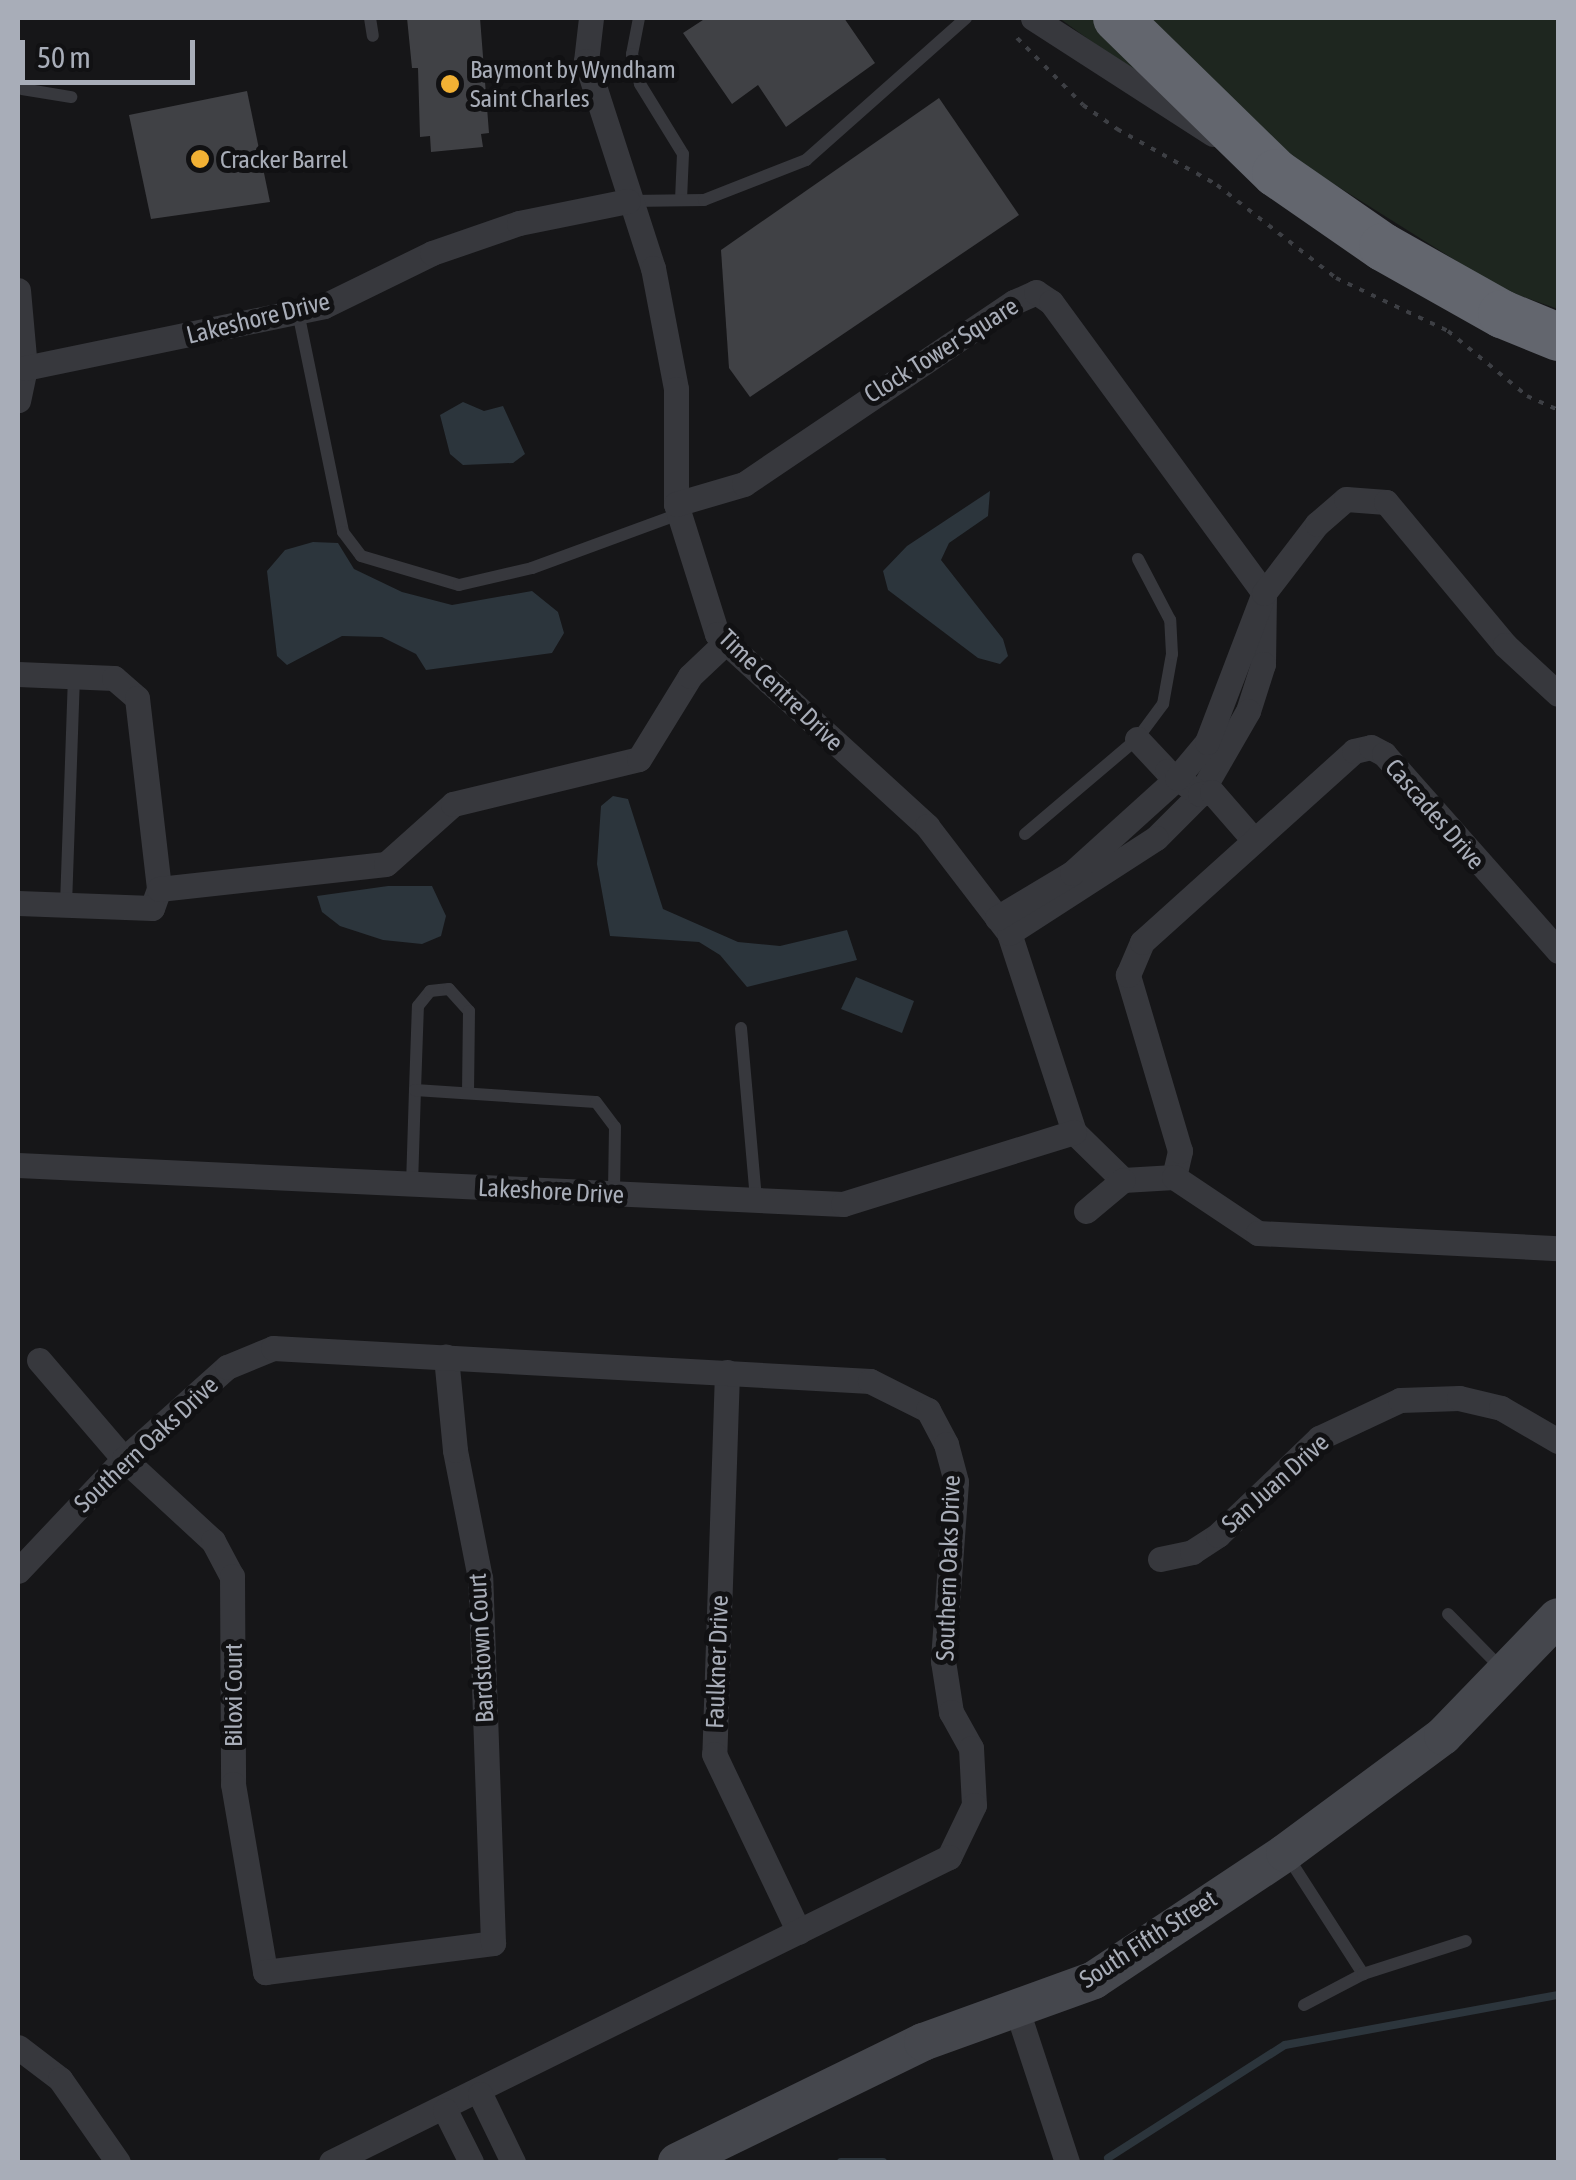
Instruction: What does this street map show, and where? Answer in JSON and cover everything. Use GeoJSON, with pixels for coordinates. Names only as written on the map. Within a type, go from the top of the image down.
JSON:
{"type":"FeatureCollection","features":[{"type":"Feature","properties":{"kind":"highway"},"geometry":{"type":"LineString","coordinates":[[1117,18],[1276,173],[1383,248],[1502,314],[1558,337]]}},
{"type":"Feature","properties":{"kind":"street","name":"Time Centre Drive"},"geometry":{"type":"LineString","coordinates":[[591,18],[586,61],[653,268],[676,390],[677,509],[717,634],[927,826],[1003,925],[1074,1132],[1123,1180]]}},
{"type":"Feature","properties":{"kind":"street"},"geometry":{"type":"LineString","coordinates":[[1033,18],[1276,173]]}},
{"type":"Feature","properties":{"kind":"street","name":"Lakeshore Drive"},"geometry":{"type":"LineString","coordinates":[[25,368],[298,312],[520,223],[628,200]]}},
{"type":"Feature","properties":{"kind":"street"},"geometry":{"type":"LineString","coordinates":[[18,290],[25,368],[18,400]]}},
{"type":"Feature","properties":{"kind":"street","name":"Clock Tower Square"},"geometry":{"type":"LineString","coordinates":[[677,509],[744,484],[867,396],[1036,292],[1050,302],[1264,593]]}},
{"type":"Feature","properties":{"kind":"street"},"geometry":{"type":"LineString","coordinates":[[1003,925],[1072,872],[1177,778],[1207,742],[1264,593],[1317,524],[1346,499],[1386,502],[1505,645],[1558,694]]}},
{"type":"Feature","properties":{"kind":"street"},"geometry":{"type":"LineString","coordinates":[[1003,925],[1156,838],[1200,794],[1226,756],[1253,696],[1263,664],[1264,593]]}},
{"type":"Feature","properties":{"kind":"street"},"geometry":{"type":"LineString","coordinates":[[159,889],[386,864],[453,804],[639,759],[690,676],[726,642]]}},
{"type":"Feature","properties":{"kind":"street"},"geometry":{"type":"LineString","coordinates":[[18,674],[114,678],[136,698],[159,889],[152,908],[18,903]]}},
{"type":"Feature","properties":{"kind":"street"},"geometry":{"type":"LineString","coordinates":[[1137,738],[1177,778],[1200,794],[1212,792],[1253,839]]}},
{"type":"Feature","properties":{"kind":"street","name":"Cascades Drive"},"geometry":{"type":"LineString","coordinates":[[1174,1177],[1180,1152],[1128,975],[1142,942],[1354,751],[1371,747],[1558,951]]}},
{"type":"Feature","properties":{"kind":"street","name":"Lakeshore Drive"},"geometry":{"type":"LineString","coordinates":[[18,1165],[843,1204],[1074,1132]]}},
{"type":"Feature","properties":{"kind":"street"},"geometry":{"type":"LineString","coordinates":[[1086,1211],[1123,1180],[1174,1177],[1258,1233],[1558,1248]]}},
{"type":"Feature","properties":{"kind":"street","name":"Southern Oaks Drive"},"geometry":{"type":"LineString","coordinates":[[18,1570],[124,1459],[249,1355],[273,1348],[870,1381],[901,1392],[928,1410],[946,1444],[956,1482],[943,1661],[951,1712],[971,1748],[974,1805],[948,1857],[480,2094],[332,2162]]}},
{"type":"Feature","properties":{"kind":"street","name":"Bardstown Court"},"geometry":{"type":"LineString","coordinates":[[265,1972],[493,1943],[480,1578],[455,1450],[446,1356]]}},
{"type":"Feature","properties":{"kind":"street","name":"Biloxi Court"},"geometry":{"type":"LineString","coordinates":[[39,1360],[124,1459],[212,1541],[232,1576],[233,1784],[265,1972]]}},
{"type":"Feature","properties":{"kind":"street","name":"Faulkner Drive"},"geometry":{"type":"LineString","coordinates":[[726,1372],[714,1754],[799,1932]]}},
{"type":"Feature","properties":{"kind":"street","name":"San Juan Drive"},"geometry":{"type":"LineString","coordinates":[[1160,1559],[1192,1552],[1218,1535],[1349,1419],[1400,1400],[1459,1398],[1501,1408],[1558,1441]]}},
{"type":"Feature","properties":{"kind":"street","name":"South Fifth Street"},"geometry":{"type":"LineString","coordinates":[[677,2162],[923,2042],[1094,1980],[1285,1853],[1443,1736],[1558,1617]]}},
{"type":"Feature","properties":{"kind":"street"},"geometry":{"type":"LineString","coordinates":[[1017,2010],[1067,2162]]}},
{"type":"Feature","properties":{"kind":"street"},"geometry":{"type":"LineString","coordinates":[[18,2047],[60,2079],[118,2162]]}},
{"type":"Feature","properties":{"kind":"street"},"geometry":{"type":"LineString","coordinates":[[480,2094],[513,2162]]}},
{"type":"Feature","properties":{"kind":"street"},"geometry":{"type":"LineString","coordinates":[[446,2110],[471,2162]]}},
{"type":"Feature","properties":{"kind":"lane"},"geometry":{"type":"LineString","coordinates":[[370,18],[372,36]]}},
{"type":"Feature","properties":{"kind":"lane"},"geometry":{"type":"LineString","coordinates":[[638,18],[632,54],[640,84],[683,154],[681,200]]}},
{"type":"Feature","properties":{"kind":"lane"},"geometry":{"type":"LineString","coordinates":[[628,200],[704,200],[806,160],[966,18]]}},
{"type":"Feature","properties":{"kind":"lane"},"geometry":{"type":"LineString","coordinates":[[22,89],[71,98]]}},
{"type":"Feature","properties":{"kind":"lane"},"geometry":{"type":"LineString","coordinates":[[298,312],[343,532],[361,556],[459,585],[518,572],[677,509]]}},
{"type":"Feature","properties":{"kind":"lane"},"geometry":{"type":"LineString","coordinates":[[1025,834],[1137,738],[1162,704],[1172,654],[1170,620],[1138,558]]}},
{"type":"Feature","properties":{"kind":"lane"},"geometry":{"type":"LineString","coordinates":[[66,904],[74,677]]}},
{"type":"Feature","properties":{"kind":"lane"},"geometry":{"type":"LineString","coordinates":[[412,1185],[418,1006],[430,991],[449,989],[470,1011],[468,1092]]}},
{"type":"Feature","properties":{"kind":"lane"},"geometry":{"type":"LineString","coordinates":[[741,1028],[756,1200]]}},
{"type":"Feature","properties":{"kind":"lane"},"geometry":{"type":"LineString","coordinates":[[415,1090],[596,1102],[616,1127],[614,1194]]}},
{"type":"Feature","properties":{"kind":"lane"},"geometry":{"type":"LineString","coordinates":[[1448,1614],[1505,1672]]}},
{"type":"Feature","properties":{"kind":"lane"},"geometry":{"type":"LineString","coordinates":[[1285,1853],[1363,1974]]}},
{"type":"Feature","properties":{"kind":"lane"},"geometry":{"type":"LineString","coordinates":[[1304,2005],[1363,1974],[1466,1941]]}},
{"type":"Feature","properties":{"kind":"path"},"geometry":{"type":"LineString","coordinates":[[1008,27],[1040,65],[1117,129],[1217,185],[1336,278],[1448,330],[1528,396],[1558,410]]}},
{"type":"Feature","properties":{"kind":"shaded area"},"geometry":{"type":"Polygon","coordinates":[[[1059,18],[1092,18],[1148,73],[1142,78],[1059,18]]]}},
{"type":"Feature","properties":{"kind":"shaded area"},"geometry":{"type":"Polygon","coordinates":[[[1133,18],[1558,18],[1558,309],[1501,289],[1302,164],[1133,18]]]}},
{"type":"Feature","properties":{"kind":"shaded area"},"geometry":{"type":"Polygon","coordinates":[[[463,402],[484,411],[503,406],[525,454],[513,463],[463,465],[450,454],[440,415],[463,402]]]}},
{"type":"Feature","properties":{"kind":"shaded area"},"geometry":{"type":"Polygon","coordinates":[[[990,491],[988,516],[949,543],[941,560],[1003,639],[1008,656],[1000,664],[978,658],[888,590],[883,571],[907,546],[990,491]]]}},
{"type":"Feature","properties":{"kind":"shaded area"},"geometry":{"type":"Polygon","coordinates":[[[313,542],[338,543],[354,569],[402,592],[452,605],[532,591],[558,612],[564,633],[552,653],[426,670],[416,654],[382,637],[342,636],[287,665],[277,656],[267,571],[285,550],[313,542]]]}},
{"type":"Feature","properties":{"kind":"shaded area"},"geometry":{"type":"Polygon","coordinates":[[[613,796],[628,799],[663,909],[738,942],[780,946],[847,930],[857,960],[747,987],[720,955],[699,942],[610,936],[597,864],[601,806],[613,796]]]}},
{"type":"Feature","properties":{"kind":"shaded area"},"geometry":{"type":"Polygon","coordinates":[[[388,886],[432,886],[446,916],[441,936],[422,944],[383,940],[340,926],[322,912],[317,896],[388,886]]]}},
{"type":"Feature","properties":{"kind":"shaded area"},"geometry":{"type":"Polygon","coordinates":[[[856,977],[914,1001],[902,1033],[841,1009],[856,977]]]}},
{"type":"Feature","properties":{"kind":"building","name":"Baymont by Wyndham Saint Charles"},"geometry":{"type":"Polygon","coordinates":[[[407,18],[480,18],[489,133],[481,134],[483,147],[431,152],[430,136],[420,137],[418,68],[412,68],[407,18]]]}},
{"type":"Feature","properties":{"kind":"building"},"geometry":{"type":"Polygon","coordinates":[[[706,18],[844,18],[875,63],[786,127],[758,85],[732,104],[683,33],[706,18]]]}},
{"type":"Feature","properties":{"kind":"building","name":"Cracker Barrel"},"geometry":{"type":"Polygon","coordinates":[[[247,91],[270,202],[151,219],[129,115],[247,91]]]}},
{"type":"Feature","properties":{"kind":"building"},"geometry":{"type":"Polygon","coordinates":[[[939,98],[1019,215],[750,397],[729,368],[721,250],[939,98]]]}},
{"type":"Feature","properties":{"kind":"waterway"},"geometry":{"type":"LineString","coordinates":[[1108,2158],[1285,2045],[1558,1995]]}},
{"type":"Feature","properties":{"kind":"waterway"},"geometry":{"type":"LineString","coordinates":[[841,2162],[883,2162]]}},
{"type":"Feature","properties":{"kind":"place","name":"Baymont by Wyndham Saint Charles"},"geometry":{"type":"Point","coordinates":[450,84]}},
{"type":"Feature","properties":{"kind":"place","name":"Cracker Barrel"},"geometry":{"type":"Point","coordinates":[200,159]}}]}
